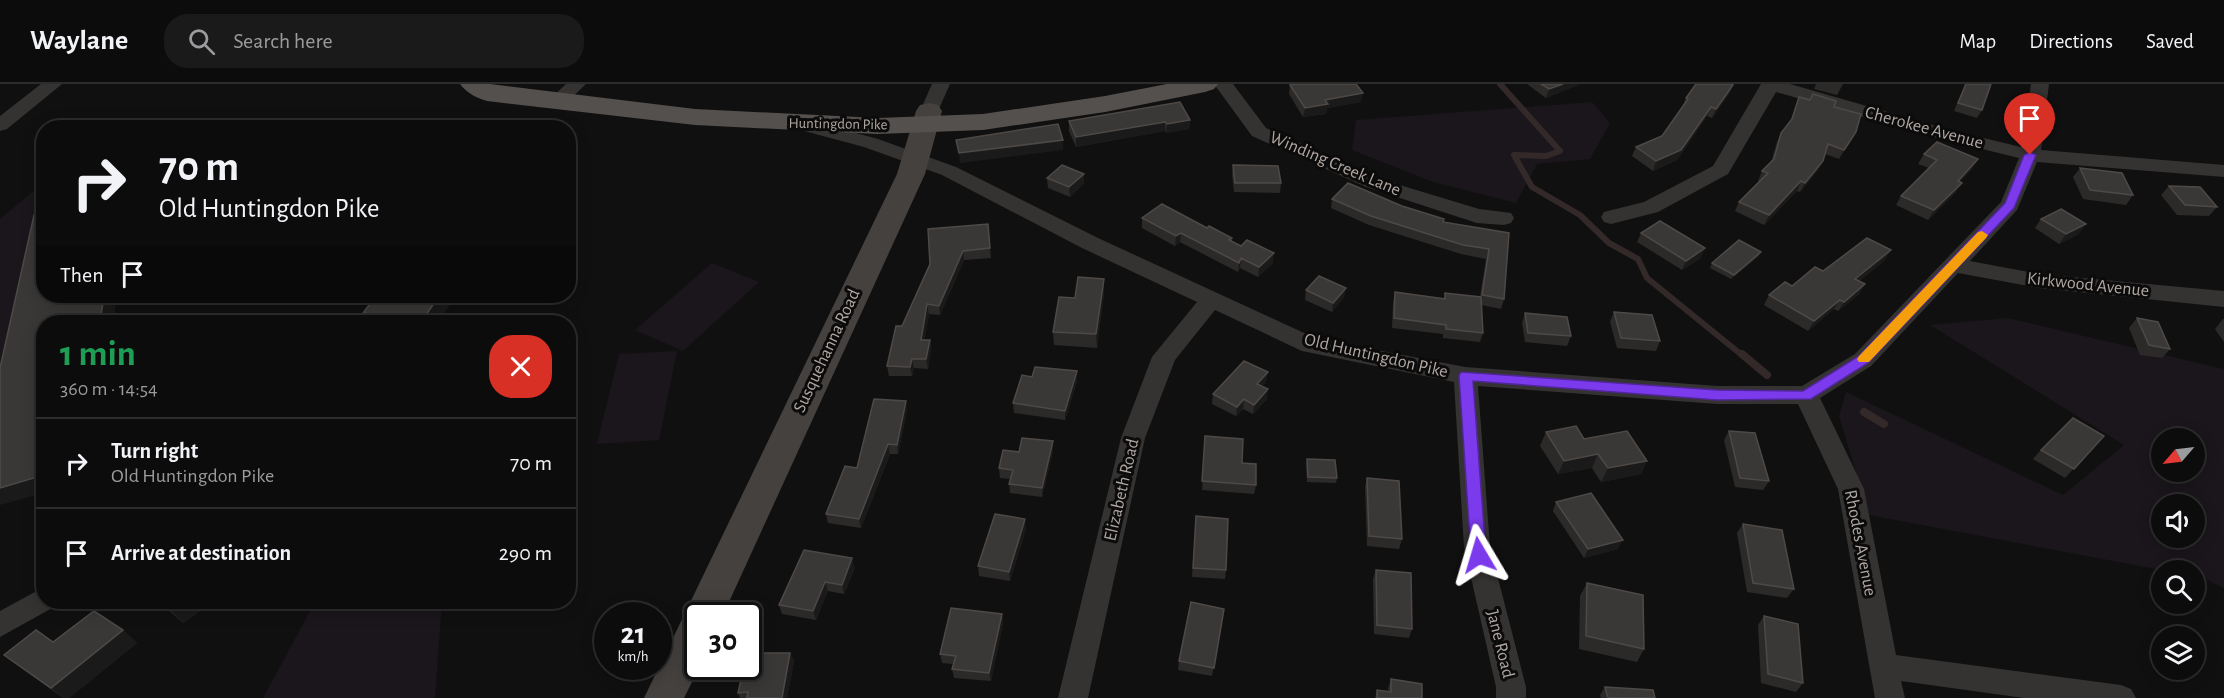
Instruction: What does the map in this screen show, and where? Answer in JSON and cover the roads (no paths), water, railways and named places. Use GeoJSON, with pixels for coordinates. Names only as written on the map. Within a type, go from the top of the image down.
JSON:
{"type":"FeatureCollection","features":[{"type":"Feature","properties":{"kind":"main road","name":"Huntingdon Pike"},"geometry":{"type":"LineString","coordinates":[[473,84],[487,93],[569,91],[709,105],[983,122],[1105,104],[1204,84]]}},
{"type":"Feature","properties":{"kind":"main road","name":"Huntingdon Pike"},"geometry":{"type":"LineString","coordinates":[[529,84],[695,117],[800,124],[927,118],[1140,84]]}},
{"type":"Feature","properties":{"kind":"main road","name":"Susquehanna Road"},"geometry":{"type":"LineString","coordinates":[[710,602],[917,158],[927,118]]}},
{"type":"Feature","properties":{"kind":"main road"},"geometry":{"type":"LineString","coordinates":[[664,698],[684,657]]}},
{"type":"Feature","properties":{"kind":"street"},"geometry":{"type":"LineString","coordinates":[[0,125],[53,84]]}},
{"type":"Feature","properties":{"kind":"street","name":"Susquehanna Road"},"geometry":{"type":"LineString","coordinates":[[927,118],[941,84]]}},
{"type":"Feature","properties":{"kind":"street","name":"Winding Creek Lane"},"geometry":{"type":"LineString","coordinates":[[1223,84],[1259,132],[1373,183],[1477,216],[1504,218]]}},
{"type":"Feature","properties":{"kind":"street"},"geometry":{"type":"LineString","coordinates":[[1611,217],[1651,207],[1721,170],[1771,84]]}},
{"type":"Feature","properties":{"kind":"street","name":"Cherokee Avenue"},"geometry":{"type":"LineString","coordinates":[[1771,84],[1944,134],[2030,155],[2224,171]]}},
{"type":"Feature","properties":{"kind":"street"},"geometry":{"type":"LineString","coordinates":[[1806,396],[1863,360],[2010,205],[2030,155],[2040,84]]}},
{"type":"Feature","properties":{"kind":"street","name":"Old Huntingdon Pike"},"geometry":{"type":"LineString","coordinates":[[800,124],[917,158],[949,171],[1210,300],[1310,345],[1465,376],[1717,395],[1806,396]]}},
{"type":"Feature","properties":{"kind":"street","name":"Kirkwood Avenue"},"geometry":{"type":"LineString","coordinates":[[1954,265],[2039,281],[2224,299]]}},
{"type":"Feature","properties":{"kind":"street","name":"Elizabeth Road"},"geometry":{"type":"LineString","coordinates":[[1074,698],[1133,438],[1164,357],[1210,300]]}},
{"type":"Feature","properties":{"kind":"street","name":"Jane Road"},"geometry":{"type":"LineString","coordinates":[[1465,376],[1477,548],[1511,687],[1511,698]]}},
{"type":"Feature","properties":{"kind":"street","name":"Rhodes Avenue"},"geometry":{"type":"LineString","coordinates":[[1806,396],[1851,489],[1890,698]]}},
{"type":"Feature","properties":{"kind":"street"},"geometry":{"type":"LineString","coordinates":[[0,625],[36,604]]}},
{"type":"Feature","properties":{"kind":"street"},"geometry":{"type":"LineString","coordinates":[[1884,666],[2121,698]]}},
{"type":"Feature","properties":{"kind":"waterway"},"geometry":{"type":"LineString","coordinates":[[1500,84],[1560,151],[1546,156],[1514,155],[1532,187],[1580,215],[1609,243],[1638,259],[1647,278],[1743,356]]}},
{"type":"Feature","properties":{"kind":"waterway"},"geometry":{"type":"LineString","coordinates":[[1742,354],[1767,375]]}},
{"type":"Feature","properties":{"kind":"waterway"},"geometry":{"type":"LineString","coordinates":[[1864,412],[1884,424]]}}]}
